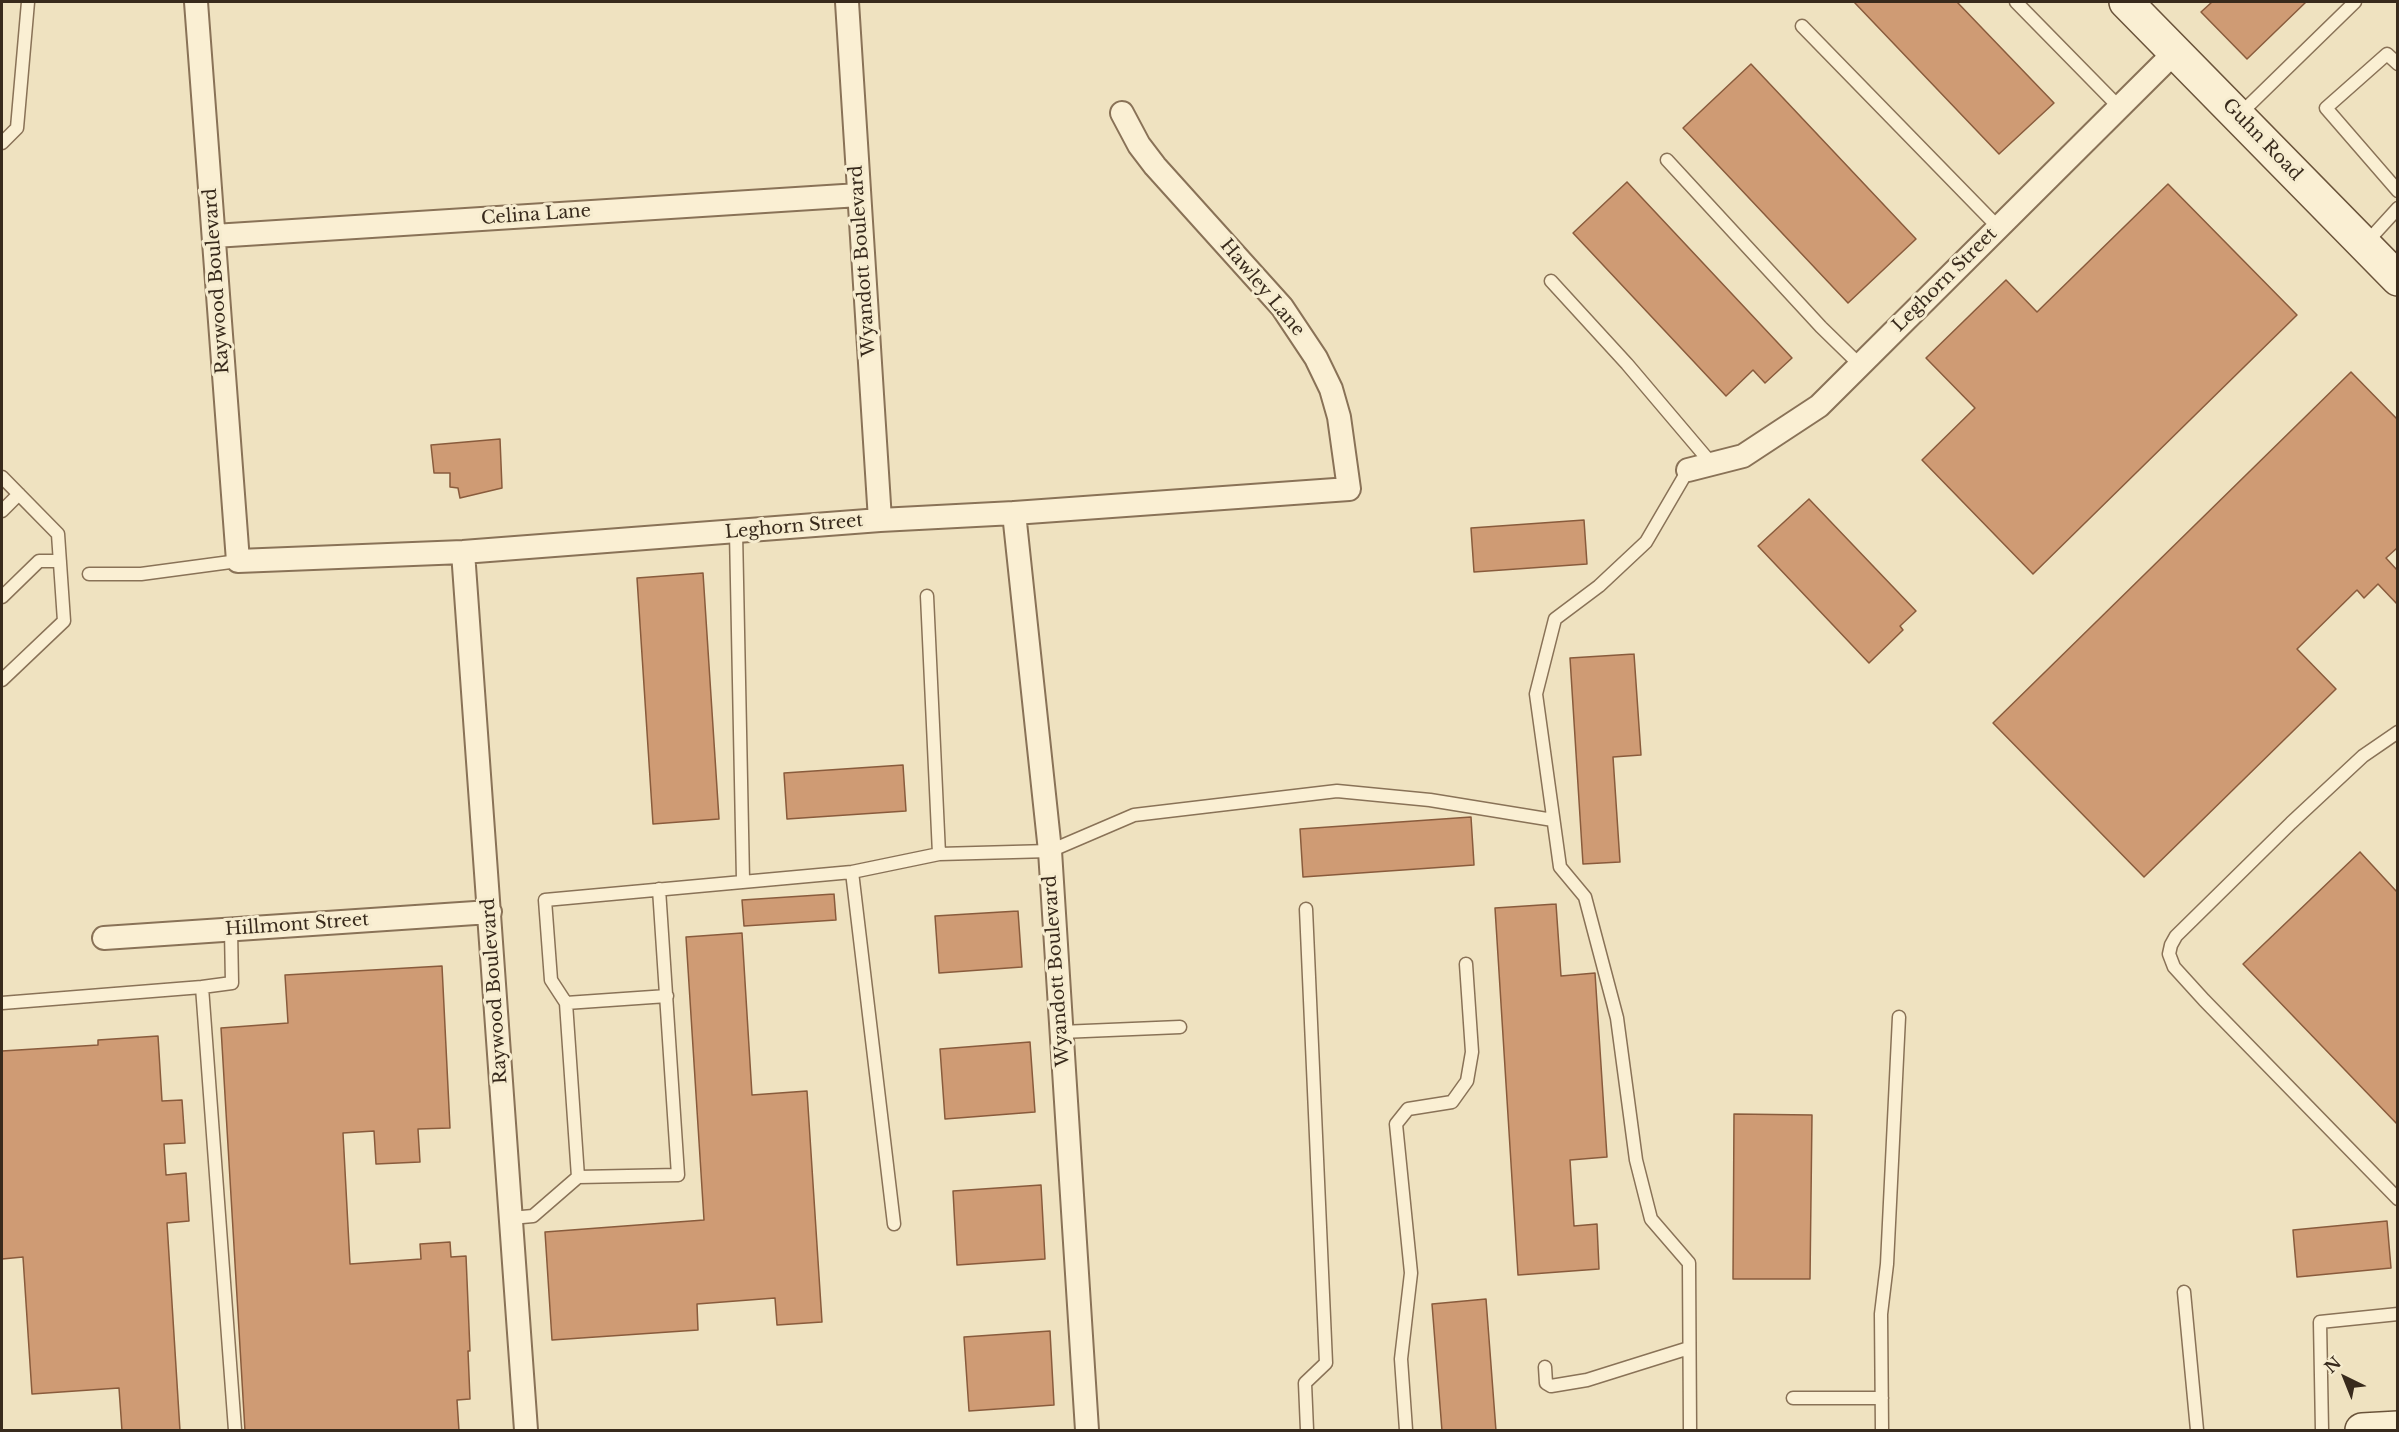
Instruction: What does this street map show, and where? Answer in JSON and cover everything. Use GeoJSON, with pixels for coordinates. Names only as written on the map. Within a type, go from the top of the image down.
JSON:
{"type":"FeatureCollection","features":[{"type":"Feature","properties":{"kind":"street","name":"Raywood Boulevard"},"geometry":{"type":"LineString","coordinates":[[196,2],[238,561]]}},
{"type":"Feature","properties":{"kind":"street","name":"Wyandott Boulevard"},"geometry":{"type":"LineString","coordinates":[[847,2],[880,520]]}},
{"type":"Feature","properties":{"kind":"street","name":"Guhn Road"},"geometry":{"type":"LineString","coordinates":[[2128,2],[2397,279]]}},
{"type":"Feature","properties":{"kind":"street","name":"Leghorn Street"},"geometry":{"type":"LineString","coordinates":[[1688,470],[1743,456],[1819,406],[2175,51]]}},
{"type":"Feature","properties":{"kind":"street","name":"Hawley Lane"},"geometry":{"type":"LineString","coordinates":[[1122,113],[1139,145],[1155,166],[1282,308],[1316,358],[1331,389],[1339,417],[1349,489]]}},
{"type":"Feature","properties":{"kind":"street","name":"Celina Lane"},"geometry":{"type":"LineString","coordinates":[[214,236],[859,195]]}},
{"type":"Feature","properties":{"kind":"street","name":"Leghorn Street"},"geometry":{"type":"LineString","coordinates":[[238,561],[464,552],[880,520],[1014,513],[1349,489]]}},
{"type":"Feature","properties":{"kind":"street","name":"Wyandott Boulevard"},"geometry":{"type":"LineString","coordinates":[[1014,513],[1050,850],[1087,1431]]}},
{"type":"Feature","properties":{"kind":"street","name":"Raywood Boulevard"},"geometry":{"type":"LineString","coordinates":[[464,552],[526,1431]]}},
{"type":"Feature","properties":{"kind":"street","name":"Hillmont Street"},"geometry":{"type":"LineString","coordinates":[[104,938],[490,912]]}},
{"type":"Feature","properties":{"kind":"street"},"geometry":{"type":"LineString","coordinates":[[2362,1431],[2397,1428]]}},
{"type":"Feature","properties":{"kind":"lane"},"geometry":{"type":"LineString","coordinates":[[2,143],[17,128],[28,2]]}},
{"type":"Feature","properties":{"kind":"lane"},"geometry":{"type":"LineString","coordinates":[[2016,2],[2119,107]]}},
{"type":"Feature","properties":{"kind":"lane"},"geometry":{"type":"LineString","coordinates":[[2238,116],[2355,2]]}},
{"type":"Feature","properties":{"kind":"lane"},"geometry":{"type":"LineString","coordinates":[[1802,26],[1998,227]]}},
{"type":"Feature","properties":{"kind":"lane"},"geometry":{"type":"LineString","coordinates":[[2397,64],[2387,54],[2326,108],[2397,191]]}},
{"type":"Feature","properties":{"kind":"lane"},"geometry":{"type":"LineString","coordinates":[[1667,160],[1821,327],[1860,365]]}},
{"type":"Feature","properties":{"kind":"lane"},"geometry":{"type":"LineString","coordinates":[[2365,244],[2397,208]]}},
{"type":"Feature","properties":{"kind":"lane"},"geometry":{"type":"LineString","coordinates":[[1551,281],[1627,364],[1711,463]]}},
{"type":"Feature","properties":{"kind":"lane"},"geometry":{"type":"LineString","coordinates":[[1688,470],[1646,542],[1599,586],[1555,619],[1536,694],[1560,867],[1585,897],[1617,1018],[1636,1160],[1651,1219],[1689,1263],[1690,1431]]}},
{"type":"Feature","properties":{"kind":"lane"},"geometry":{"type":"LineString","coordinates":[[2,477],[58,534],[64,621],[2,680]]}},
{"type":"Feature","properties":{"kind":"lane"},"geometry":{"type":"LineString","coordinates":[[2,511],[19,494]]}},
{"type":"Feature","properties":{"kind":"lane"},"geometry":{"type":"LineString","coordinates":[[736,532],[743,880]]}},
{"type":"Feature","properties":{"kind":"lane"},"geometry":{"type":"LineString","coordinates":[[2,597],[39,561],[60,561]]}},
{"type":"Feature","properties":{"kind":"lane"},"geometry":{"type":"LineString","coordinates":[[89,574],[141,574],[238,561]]}},
{"type":"Feature","properties":{"kind":"lane"},"geometry":{"type":"LineString","coordinates":[[927,596],[939,854]]}},
{"type":"Feature","properties":{"kind":"lane"},"geometry":{"type":"LineString","coordinates":[[2397,732],[2363,756],[2291,823],[2176,936],[2169,954],[2174,967],[2204,1000],[2397,1199]]}},
{"type":"Feature","properties":{"kind":"lane"},"geometry":{"type":"LineString","coordinates":[[578,1177],[566,1003],[551,980],[545,900],[743,880],[852,872],[939,854],[1050,850],[1134,815],[1337,791],[1430,800],[1553,820]]}},
{"type":"Feature","properties":{"kind":"lane"},"geometry":{"type":"LineString","coordinates":[[852,872],[894,1224]]}},
{"type":"Feature","properties":{"kind":"lane"},"geometry":{"type":"LineString","coordinates":[[511,1218],[533,1216],[578,1177],[678,1175],[659,890]]}},
{"type":"Feature","properties":{"kind":"lane"},"geometry":{"type":"LineString","coordinates":[[1306,909],[1326,1363],[1305,1383],[1307,1431]]}},
{"type":"Feature","properties":{"kind":"lane"},"geometry":{"type":"LineString","coordinates":[[2,1003],[232,983],[231,930]]}},
{"type":"Feature","properties":{"kind":"lane"},"geometry":{"type":"LineString","coordinates":[[1406,1431],[1401,1359],[1411,1273],[1396,1124],[1408,1109],[1452,1102],[1467,1081],[1472,1052],[1466,964]]}},
{"type":"Feature","properties":{"kind":"lane"},"geometry":{"type":"LineString","coordinates":[[201,987],[235,1431]]}},
{"type":"Feature","properties":{"kind":"lane"},"geometry":{"type":"LineString","coordinates":[[566,1003],[667,996]]}},
{"type":"Feature","properties":{"kind":"lane"},"geometry":{"type":"LineString","coordinates":[[1882,1431],[1881,1314],[1887,1264],[1899,1017]]}},
{"type":"Feature","properties":{"kind":"lane"},"geometry":{"type":"LineString","coordinates":[[1061,1032],[1180,1027]]}},
{"type":"Feature","properties":{"kind":"lane"},"geometry":{"type":"LineString","coordinates":[[2184,1292],[2197,1431]]}},
{"type":"Feature","properties":{"kind":"lane"},"geometry":{"type":"LineString","coordinates":[[2322,1431],[2320,1322],[2397,1314]]}},
{"type":"Feature","properties":{"kind":"lane"},"geometry":{"type":"LineString","coordinates":[[1545,1367],[1546,1383],[1551,1386],[1587,1380],[1689,1348]]}},
{"type":"Feature","properties":{"kind":"lane"},"geometry":{"type":"LineString","coordinates":[[1793,1398],[1882,1398]]}},
{"type":"Feature","properties":{"kind":"building"},"geometry":{"type":"Polygon","coordinates":[[[1854,2],[1957,2],[2054,103],[1999,154],[1854,2]]]}},
{"type":"Feature","properties":{"kind":"building"},"geometry":{"type":"Polygon","coordinates":[[[2212,2],[2306,2],[2247,59],[2201,12],[2212,2]]]}},
{"type":"Feature","properties":{"kind":"building"},"geometry":{"type":"Polygon","coordinates":[[[1751,64],[1916,239],[1848,303],[1683,128],[1751,64]]]}},
{"type":"Feature","properties":{"kind":"building"},"geometry":{"type":"Polygon","coordinates":[[[1627,182],[1792,358],[1765,383],[1753,370],[1726,396],[1573,233],[1627,182]]]}},
{"type":"Feature","properties":{"kind":"building"},"geometry":{"type":"Polygon","coordinates":[[[2168,184],[2297,315],[2033,574],[1922,460],[1975,408],[1926,358],[2006,280],[2037,312],[2168,184]]]}},
{"type":"Feature","properties":{"kind":"building"},"geometry":{"type":"Polygon","coordinates":[[[2351,372],[2397,419],[2397,548],[2386,558],[2397,570],[2397,604],[2378,584],[2364,598],[2357,590],[2297,649],[2336,689],[2144,877],[1993,723],[2351,372]]]}},
{"type":"Feature","properties":{"kind":"building"},"geometry":{"type":"Polygon","coordinates":[[[500,439],[502,488],[460,498],[458,488],[450,487],[450,473],[434,473],[431,445],[500,439]]]}},
{"type":"Feature","properties":{"kind":"building"},"geometry":{"type":"Polygon","coordinates":[[[1809,499],[1916,611],[1900,626],[1903,630],[1869,663],[1758,546],[1809,499]]]}},
{"type":"Feature","properties":{"kind":"building"},"geometry":{"type":"Polygon","coordinates":[[[1584,520],[1587,564],[1474,572],[1471,528],[1584,520]]]}},
{"type":"Feature","properties":{"kind":"building"},"geometry":{"type":"Polygon","coordinates":[[[703,573],[719,819],[653,824],[637,578],[703,573]]]}},
{"type":"Feature","properties":{"kind":"building"},"geometry":{"type":"Polygon","coordinates":[[[1634,654],[1641,755],[1613,757],[1620,862],[1583,864],[1570,658],[1634,654]]]}},
{"type":"Feature","properties":{"kind":"building"},"geometry":{"type":"Polygon","coordinates":[[[903,765],[906,811],[787,819],[784,773],[903,765]]]}},
{"type":"Feature","properties":{"kind":"building"},"geometry":{"type":"Polygon","coordinates":[[[1471,817],[1474,865],[1303,877],[1300,829],[1471,817]]]}},
{"type":"Feature","properties":{"kind":"building"},"geometry":{"type":"Polygon","coordinates":[[[2360,852],[2397,892],[2397,1124],[2243,964],[2360,852]]]}},
{"type":"Feature","properties":{"kind":"building"},"geometry":{"type":"Polygon","coordinates":[[[834,894],[836,920],[744,926],[742,900],[834,894]]]}},
{"type":"Feature","properties":{"kind":"building"},"geometry":{"type":"Polygon","coordinates":[[[1556,904],[1561,976],[1595,973],[1607,1157],[1570,1160],[1574,1226],[1597,1224],[1599,1269],[1518,1275],[1495,908],[1556,904]]]}},
{"type":"Feature","properties":{"kind":"building"},"geometry":{"type":"Polygon","coordinates":[[[1018,911],[1022,967],[939,973],[935,916],[1018,911]]]}},
{"type":"Feature","properties":{"kind":"building"},"geometry":{"type":"Polygon","coordinates":[[[742,933],[752,1095],[807,1091],[822,1322],[777,1325],[775,1298],[697,1304],[698,1330],[552,1340],[545,1232],[704,1220],[686,937],[742,933]]]}},
{"type":"Feature","properties":{"kind":"building"},"geometry":{"type":"Polygon","coordinates":[[[442,966],[450,1128],[418,1129],[420,1162],[376,1164],[374,1131],[343,1133],[350,1264],[421,1259],[420,1244],[450,1242],[451,1257],[466,1256],[470,1399],[457,1400],[459,1431],[245,1431],[221,1028],[288,1023],[285,975],[442,966]]]}},
{"type":"Feature","properties":{"kind":"building"},"geometry":{"type":"Polygon","coordinates":[[[158,1036],[162,1101],[182,1100],[185,1143],[164,1144],[166,1175],[186,1173],[189,1221],[167,1223],[180,1431],[122,1431],[119,1388],[32,1394],[23,1257],[2,1259],[2,1051],[98,1045],[98,1040],[158,1036]]]}},
{"type":"Feature","properties":{"kind":"building"},"geometry":{"type":"Polygon","coordinates":[[[1030,1042],[1035,1112],[945,1119],[940,1049],[1030,1042]]]}},
{"type":"Feature","properties":{"kind":"building"},"geometry":{"type":"Polygon","coordinates":[[[1734,1114],[1812,1115],[1810,1279],[1733,1279],[1734,1114]]]}},
{"type":"Feature","properties":{"kind":"building"},"geometry":{"type":"Polygon","coordinates":[[[1041,1185],[1045,1259],[957,1265],[953,1191],[1041,1185]]]}},
{"type":"Feature","properties":{"kind":"building"},"geometry":{"type":"Polygon","coordinates":[[[2387,1221],[2391,1268],[2297,1277],[2293,1230],[2387,1221]]]}},
{"type":"Feature","properties":{"kind":"building"},"geometry":{"type":"Polygon","coordinates":[[[1486,1299],[1496,1431],[1442,1431],[1432,1304],[1486,1299]]]}},
{"type":"Feature","properties":{"kind":"building"},"geometry":{"type":"Polygon","coordinates":[[[1050,1331],[1054,1405],[969,1411],[964,1337],[1050,1331]]]}}]}
